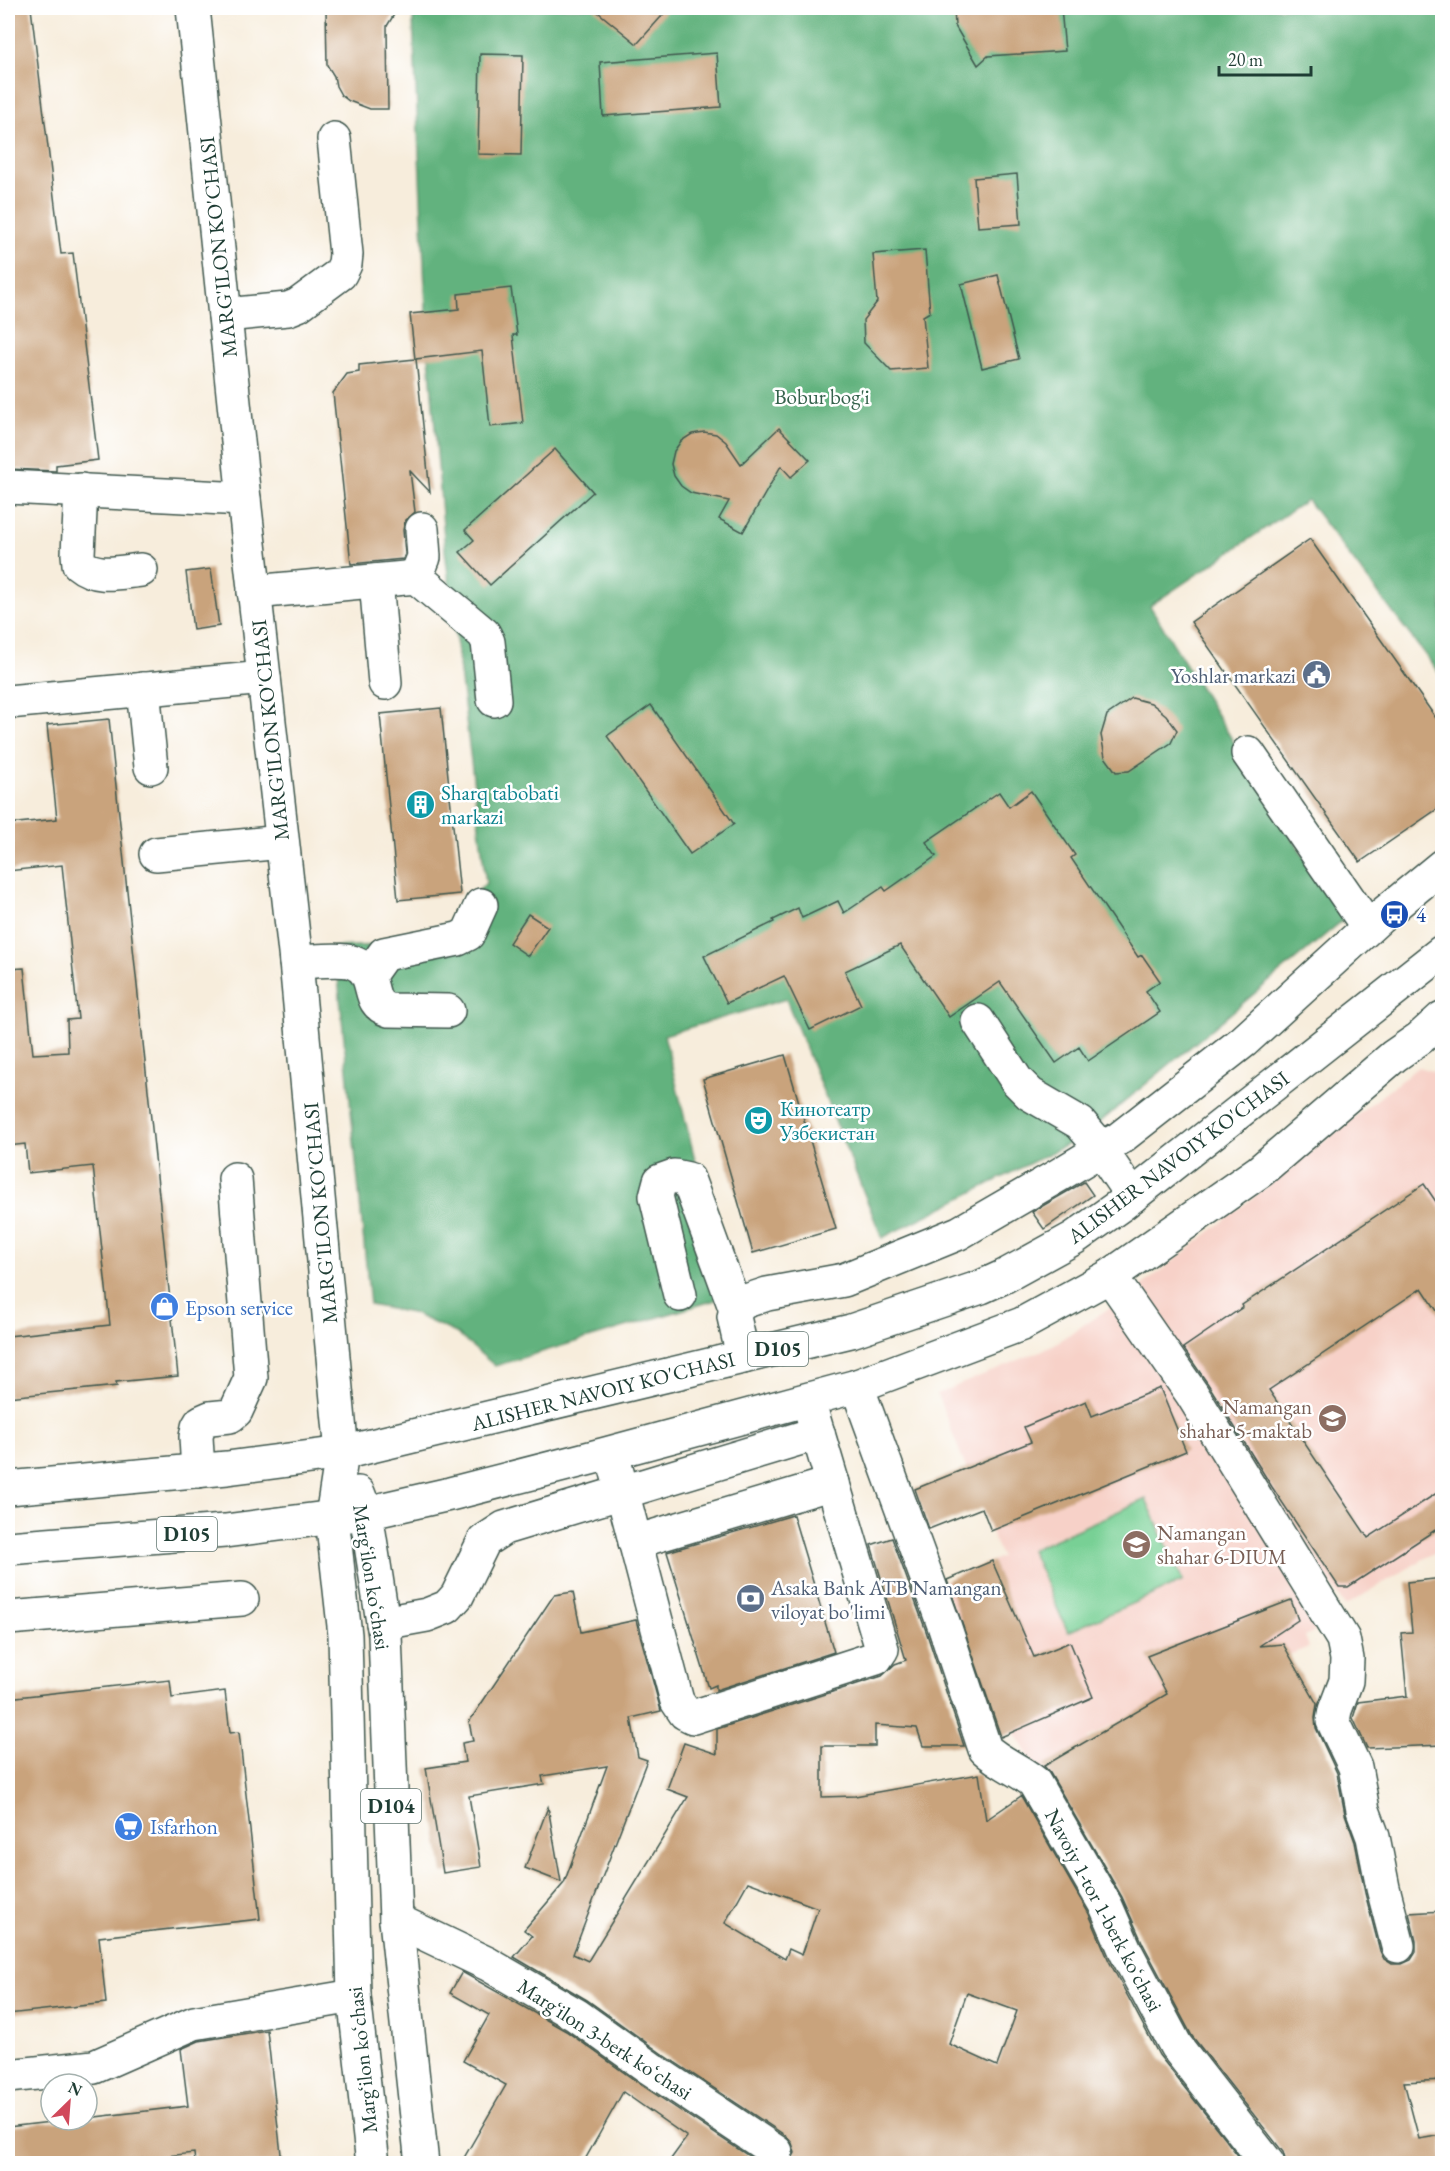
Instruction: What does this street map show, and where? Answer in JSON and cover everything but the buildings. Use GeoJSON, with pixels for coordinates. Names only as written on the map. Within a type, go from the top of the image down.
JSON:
{"type":"FeatureCollection","features":[{"type":"Feature","properties":{"kind":"main road","name":"MARG'ILON KO'CHASI"},"geometry":{"type":"LineString","coordinates":[[193,8],[254,592],[296,962],[342,1453]]}},
{"type":"Feature","properties":{"kind":"main road"},"geometry":{"type":"LineString","coordinates":[[225,315],[288,309],[307,299],[340,274],[345,264],[346,254],[334,139]]}},
{"type":"Feature","properties":{"kind":"main road"},"geometry":{"type":"LineString","coordinates":[[8,486],[244,499]]}},
{"type":"Feature","properties":{"kind":"main road"},"geometry":{"type":"LineString","coordinates":[[81,490],[79,564],[87,571],[101,574],[141,570]]}},
{"type":"Feature","properties":{"kind":"main road"},"geometry":{"type":"LineString","coordinates":[[416,577],[424,557],[422,529]]}},
{"type":"Feature","properties":{"kind":"main road"},"geometry":{"type":"LineString","coordinates":[[254,592],[416,577],[484,634],[489,650],[494,700]]}},
{"type":"Feature","properties":{"kind":"main road"},"geometry":{"type":"LineString","coordinates":[[376,581],[385,683]]}},
{"type":"Feature","properties":{"kind":"main road"},"geometry":{"type":"LineString","coordinates":[[8,702],[264,678]]}},
{"type":"Feature","properties":{"kind":"main road"},"geometry":{"type":"LineString","coordinates":[[143,689],[151,767]]}},
{"type":"Feature","properties":{"kind":"main road"},"geometry":{"type":"LineString","coordinates":[[1248,753],[1368,927]]}},
{"type":"Feature","properties":{"kind":"main road"},"geometry":{"type":"LineString","coordinates":[[156,854],[282,842]]}},
{"type":"Feature","properties":{"kind":"main road"},"geometry":{"type":"LineString","coordinates":[[736,1310],[743,1302],[766,1294],[843,1280],[959,1233],[1101,1150],[1120,1138],[1244,1041],[1368,927],[1443,866]]}},
{"type":"Feature","properties":{"kind":"main road"},"geometry":{"type":"LineString","coordinates":[[369,975],[384,954],[458,939],[468,934],[481,905]]}},
{"type":"Feature","properties":{"kind":"main road","name":"ALISHER NAVOIY KO'CHASI"},"geometry":{"type":"LineString","coordinates":[[8,1488],[198,1471],[342,1453],[851,1331],[981,1287],[1004,1277],[1074,1238],[1132,1196],[1443,952]]}},
{"type":"Feature","properties":{"kind":"main road"},"geometry":{"type":"LineString","coordinates":[[296,962],[349,961],[361,967],[369,975],[375,1001],[381,1008],[448,1011]]}},
{"type":"Feature","properties":{"kind":"main road"},"geometry":{"type":"LineString","coordinates":[[978,1021],[1017,1080],[1030,1094],[1080,1123],[1132,1196]]}},
{"type":"Feature","properties":{"kind":"main road","name":"D105"},"geometry":{"type":"LineString","coordinates":[[8,1548],[225,1531],[366,1513],[450,1494],[857,1386],[1023,1324],[1110,1276],[1260,1171],[1394,1056],[1435,1030]]}},
{"type":"Feature","properties":{"kind":"main road"},"geometry":{"type":"LineString","coordinates":[[680,1295],[656,1196],[660,1181],[674,1176],[688,1179],[736,1310],[735,1317],[743,1357]]}},
{"type":"Feature","properties":{"kind":"main road"},"geometry":{"type":"LineString","coordinates":[[198,1471],[196,1437],[201,1422],[210,1418],[230,1416],[236,1411],[251,1378],[235,1179]]}},
{"type":"Feature","properties":{"kind":"main road"},"geometry":{"type":"LineString","coordinates":[[1110,1276],[1192,1394],[1343,1639],[1347,1659],[1346,1681],[1333,1721],[1355,1767],[1363,1810],[1373,1837],[1398,1946]]}},
{"type":"Feature","properties":{"kind":"main road"},"geometry":{"type":"LineString","coordinates":[[1004,1277],[1023,1324]]}},
{"type":"Feature","properties":{"kind":"main road","name":"Navoiy 1-tor 1-berk koʻchasi"},"geometry":{"type":"LineString","coordinates":[[857,1386],[944,1625],[985,1749],[996,1759],[1021,1771],[1034,1782],[1107,1906],[1126,1952],[1176,2046],[1268,2163]]}},
{"type":"Feature","properties":{"kind":"main road"},"geometry":{"type":"LineString","coordinates":[[612,1452],[677,1701],[685,1713],[693,1717],[876,1658],[882,1649],[808,1400]]}},
{"type":"Feature","properties":{"kind":"main road"},"geometry":{"type":"LineString","coordinates":[[383,1623],[428,1615],[447,1607],[457,1596],[484,1541],[504,1528],[818,1432]]}},
{"type":"Feature","properties":{"kind":"main road","name":"Margʻilon koʻchasi"},"geometry":{"type":"LineString","coordinates":[[342,1453],[366,1513],[383,1623],[396,1920],[422,2163]]}},
{"type":"Feature","properties":{"kind":"main road","name":"Margʻilon koʻchasi"},"geometry":{"type":"LineString","coordinates":[[342,1453],[332,1517],[345,1635],[354,1996],[374,2163]]}},
{"type":"Feature","properties":{"kind":"main road"},"geometry":{"type":"LineString","coordinates":[[635,1542],[833,1483]]}},
{"type":"Feature","properties":{"kind":"main road"},"geometry":{"type":"LineString","coordinates":[[8,1618],[242,1599]]}},
{"type":"Feature","properties":{"kind":"main road","name":"Margʻilon 3-berk koʻchasi"},"geometry":{"type":"LineString","coordinates":[[396,1920],[488,1964],[576,2015],[650,2068],[776,2152]]}},
{"type":"Feature","properties":{"kind":"main road"},"geometry":{"type":"LineString","coordinates":[[8,2076],[94,2067],[194,2023],[354,1996]]}},
{"type":"Feature","properties":{"kind":"shaded area","name":"Namangan shahar 5-maktab"},"geometry":{"type":"Polygon","coordinates":[[[1418,1067],[1442,1074],[1442,1548],[1345,1606],[1139,1288],[1418,1067]]]}},
{"type":"Feature","properties":{"kind":"shaded area","name":"Namangan shahar 6-DIUM"},"geometry":{"type":"Polygon","coordinates":[[[1120,1301],[1328,1625],[1305,1636],[1309,1647],[1130,1718],[1129,1716],[1088,1738],[1105,1764],[1053,1795],[1014,1732],[993,1740],[969,1685],[984,1678],[942,1582],[1001,1557],[937,1394],[1050,1347],[1120,1301]]]}},
{"type":"Feature","properties":{"kind":"green space","name":"Bobur bog'i"},"geometry":{"type":"Polygon","coordinates":[[[419,8],[1442,8],[1442,677],[1307,500],[1150,606],[1343,920],[1082,1137],[882,1238],[786,999],[664,1035],[729,1296],[495,1366],[456,1333],[412,1313],[370,1305],[335,947],[428,943],[486,883],[445,550],[427,332],[413,20],[419,8]]]}},
{"type":"Feature","properties":{"kind":"green space"},"geometry":{"type":"Polygon","coordinates":[[[1146,1499],[1183,1581],[1068,1632],[1031,1550],[1146,1499]]]}},
{"type":"Feature","properties":{"kind":"place","name":"Yoshlar markazi"},"geometry":{"type":"Point","coordinates":[1317,675]}},
{"type":"Feature","properties":{"kind":"place","name":"Sharq tabobati markazi"},"geometry":{"type":"Point","coordinates":[420,804]}},
{"type":"Feature","properties":{"kind":"place","name":"4"},"geometry":{"type":"Point","coordinates":[1395,914]}},
{"type":"Feature","properties":{"kind":"place","name":"Кинотеатр Узбекистан"},"geometry":{"type":"Point","coordinates":[759,1120]}},
{"type":"Feature","properties":{"kind":"place","name":"Epson service"},"geometry":{"type":"Point","coordinates":[164,1307]}},
{"type":"Feature","properties":{"kind":"place","name":"Namangan shahar 5-maktab"},"geometry":{"type":"Point","coordinates":[1333,1418]}},
{"type":"Feature","properties":{"kind":"place","name":"Namangan shahar 6-DIUM"},"geometry":{"type":"Point","coordinates":[1136,1544]}},
{"type":"Feature","properties":{"kind":"place","name":"Asaka Bank ATB Namangan viloyat bo'limi"},"geometry":{"type":"Point","coordinates":[750,1599]}},
{"type":"Feature","properties":{"kind":"place","name":"Isfarhon"},"geometry":{"type":"Point","coordinates":[129,1826]}}]}
